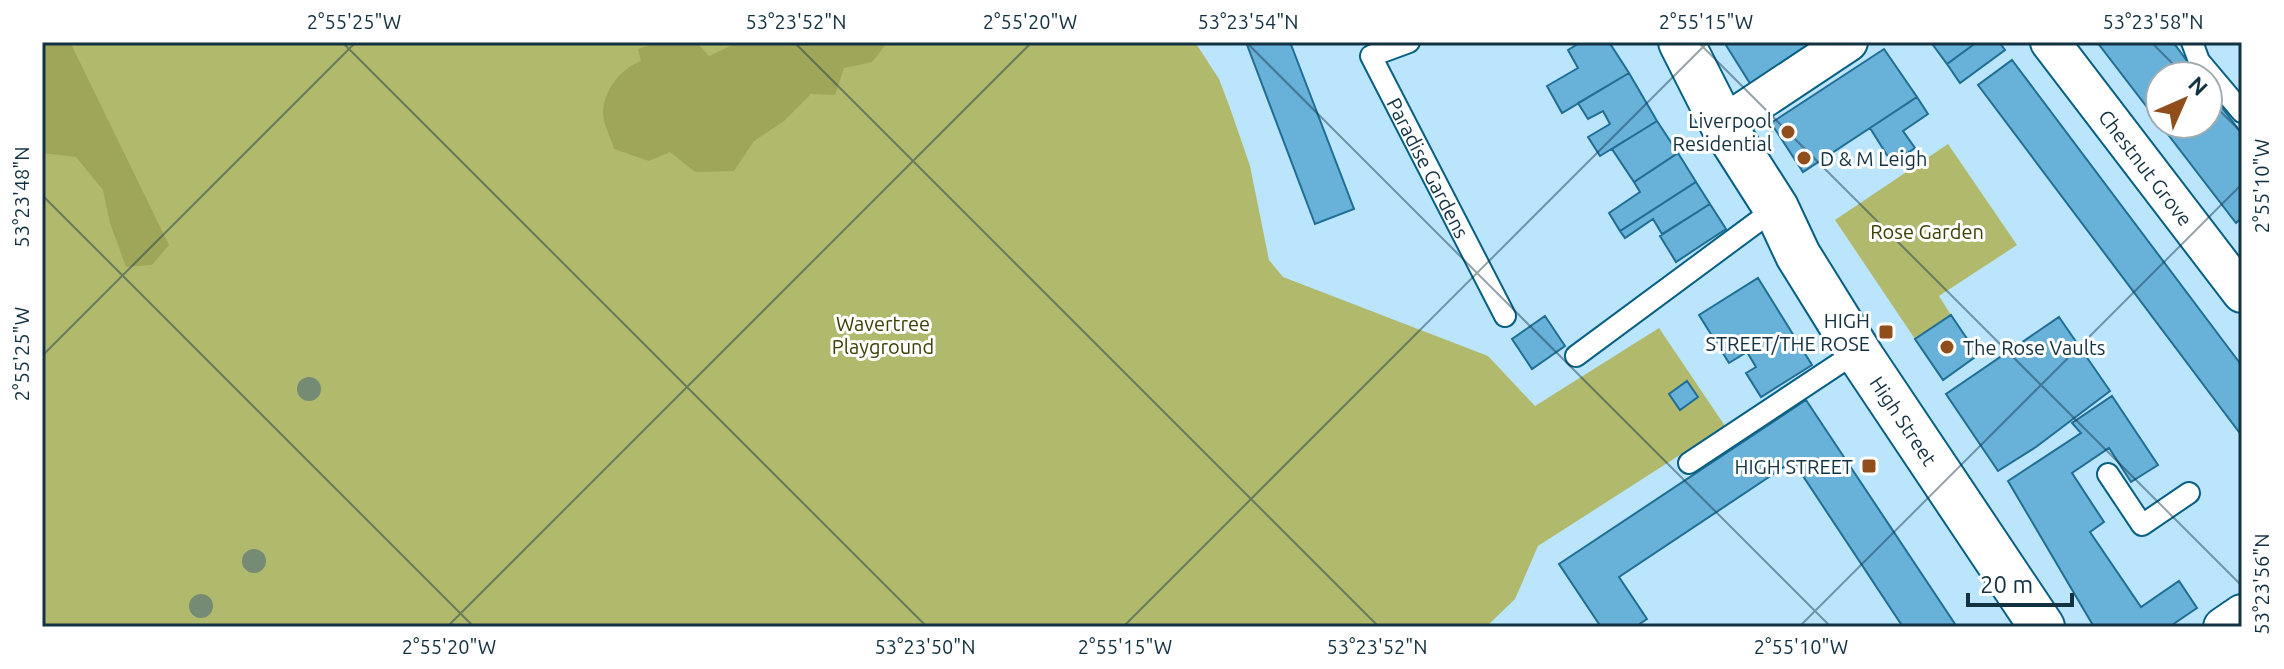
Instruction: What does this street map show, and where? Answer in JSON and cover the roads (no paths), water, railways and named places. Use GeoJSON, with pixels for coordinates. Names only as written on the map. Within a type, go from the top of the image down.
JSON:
{"type":"FeatureCollection","features":[{"type":"Feature","properties":{"kind":"main road","name":"High Street"},"geometry":{"type":"LineString","coordinates":[[1681,42],[1723,125],[1776,208],[1798,255],[1858,351],[2042,627]]}},
{"type":"Feature","properties":{"kind":"street"},"geometry":{"type":"LineString","coordinates":[[1723,125],[1848,42]]}},
{"type":"Feature","properties":{"kind":"street","name":"Chestnut Grove"},"geometry":{"type":"LineString","coordinates":[[2050,42],[2235,268]]}},
{"type":"Feature","properties":{"kind":"street"},"geometry":{"type":"LineString","coordinates":[[2223,627],[2242,614]]}},
{"type":"Feature","properties":{"kind":"lane","name":"Paradise Gardens"},"geometry":{"type":"LineString","coordinates":[[1409,42],[1371,56],[1505,316]]}},
{"type":"Feature","properties":{"kind":"lane"},"geometry":{"type":"LineString","coordinates":[[2192,42],[2199,61],[2242,112]]}},
{"type":"Feature","properties":{"kind":"lane"},"geometry":{"type":"LineString","coordinates":[[1576,356],[1776,208]]}},
{"type":"Feature","properties":{"kind":"lane"},"geometry":{"type":"LineString","coordinates":[[1689,463],[1858,351]]}},
{"type":"Feature","properties":{"kind":"lane"},"geometry":{"type":"LineString","coordinates":[[2108,474],[2142,525],[2189,493]]}},
{"type":"Feature","properties":{"kind":"place","name":"Liverpool Residential"},"geometry":{"type":"Point","coordinates":[1788,132]}},
{"type":"Feature","properties":{"kind":"place","name":"D & M Leigh"},"geometry":{"type":"Point","coordinates":[1804,158]}},
{"type":"Feature","properties":{"kind":"place","name":"HIGH STREET/THE ROSE"},"geometry":{"type":"Point","coordinates":[1886,332]}},
{"type":"Feature","properties":{"kind":"place","name":"The Rose Vaults"},"geometry":{"type":"Point","coordinates":[1947,347]}},
{"type":"Feature","properties":{"kind":"place","name":"HIGH STREET"},"geometry":{"type":"Point","coordinates":[1869,466]}},
{"type":"Feature","properties":{"kind":"park label","name":"Rose Garden"},"geometry":{"type":"Point","coordinates":[1927,231]}},
{"type":"Feature","properties":{"kind":"park label","name":"Wavertree Playground"},"geometry":{"type":"Point","coordinates":[883,334]}}]}
